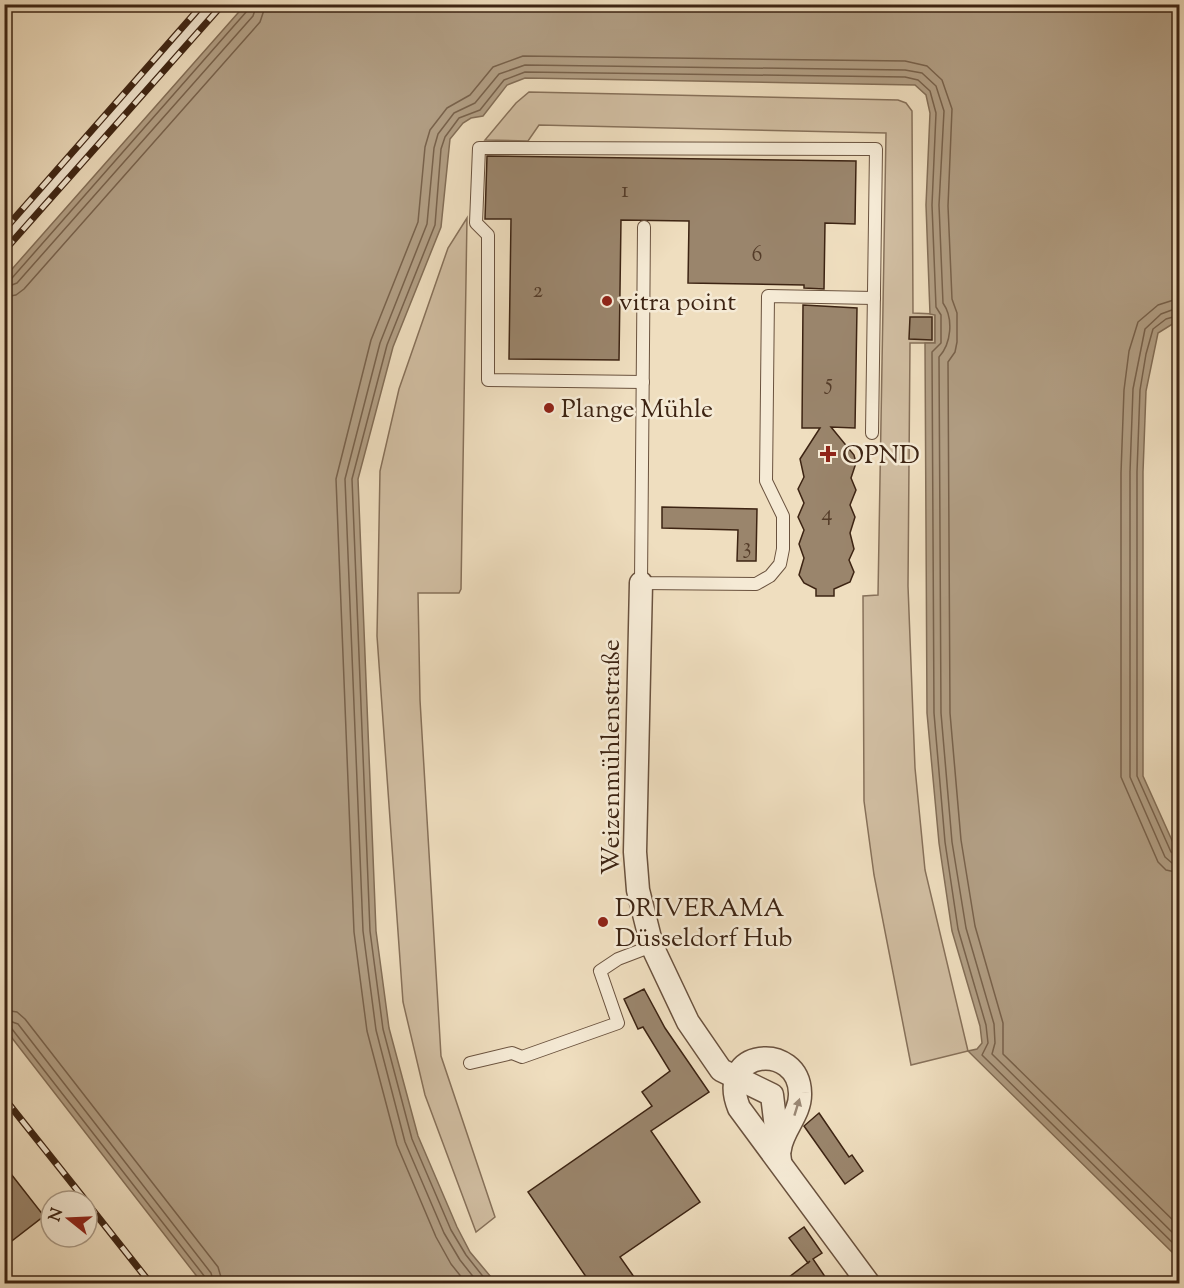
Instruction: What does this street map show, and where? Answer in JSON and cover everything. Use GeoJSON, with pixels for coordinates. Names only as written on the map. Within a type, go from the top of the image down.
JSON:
{"type":"FeatureCollection","features":[{"type":"Feature","properties":{"kind":"street","name":"Weizenmühlenstraße"},"geometry":{"type":"LineString","coordinates":[[640,583],[635,852],[638,890],[652,946],[688,1022],[721,1070],[772,1095],[780,1161],[869,1284]]}},
{"type":"Feature","properties":{"kind":"street"},"geometry":{"type":"LineString","coordinates":[[758,1058],[777,1060],[794,1072],[800,1091],[800,1100],[783,1137],[780,1161],[746,1121],[739,1108],[734,1089],[742,1066],[758,1058]]}},
{"type":"Feature","properties":{"kind":"lane"},"geometry":{"type":"LineString","coordinates":[[4,240],[213,4]]}},
{"type":"Feature","properties":{"kind":"lane"},"geometry":{"type":"LineString","coordinates":[[643,382],[488,380],[489,235],[476,223],[479,148],[876,149],[872,433]]}},
{"type":"Feature","properties":{"kind":"lane"},"geometry":{"type":"LineString","coordinates":[[644,227],[640,583],[756,584],[770,576],[780,564],[783,549],[783,516],[766,481],[768,296],[874,298]]}},
{"type":"Feature","properties":{"kind":"lane"},"geometry":{"type":"LineString","coordinates":[[470,1063],[512,1053],[522,1058],[618,1023],[600,971],[618,959],[652,946]]}},
{"type":"Feature","properties":{"kind":"shaded area"},"geometry":{"type":"Polygon","coordinates":[[[529,92],[898,100],[906,103],[912,111],[913,313],[935,314],[935,343],[910,343],[908,586],[915,768],[925,870],[968,1051],[911,1065],[874,875],[864,801],[863,596],[878,595],[886,133],[539,125],[528,141],[485,140],[516,103],[529,92]]]}},
{"type":"Feature","properties":{"kind":"shaded area"},"geometry":{"type":"Polygon","coordinates":[[[467,218],[461,589],[459,593],[418,593],[420,700],[441,1056],[495,1217],[476,1232],[425,1095],[403,1002],[377,636],[380,471],[399,389],[448,248],[467,218]]]}},
{"type":"Feature","properties":{"kind":"water"},"geometry":{"type":"Polygon","coordinates":[[[245,5],[1179,5],[1179,320],[1158,333],[1146,391],[1143,472],[1143,776],[1179,856],[1179,1259],[968,1051],[977,1049],[982,1043],[980,1026],[952,931],[939,843],[927,713],[925,343],[935,343],[935,315],[930,314],[926,205],[930,113],[926,95],[915,85],[525,78],[507,85],[483,116],[471,118],[463,123],[450,139],[441,227],[393,347],[358,479],[376,931],[389,1028],[418,1136],[470,1252],[496,1283],[202,1283],[5,1029],[5,277],[245,5]]]}},
{"type":"Feature","properties":{"kind":"building"},"geometry":{"type":"Polygon","coordinates":[[[487,156],[856,161],[855,224],[825,223],[824,289],[804,288],[804,285],[688,283],[689,221],[621,220],[619,360],[509,359],[511,219],[485,219],[487,156]]]}},
{"type":"Feature","properties":{"kind":"building"},"geometry":{"type":"Polygon","coordinates":[[[803,305],[857,308],[855,428],[831,427],[854,455],[856,463],[851,478],[856,490],[850,505],[855,517],[850,533],[854,549],[849,560],[854,572],[850,582],[834,589],[834,596],[816,596],[816,589],[804,583],[799,575],[804,558],[799,544],[804,530],[798,517],[804,503],[798,489],[804,477],[800,459],[820,428],[802,428],[803,305]]]}},
{"type":"Feature","properties":{"kind":"building"},"geometry":{"type":"Polygon","coordinates":[[[910,317],[932,317],[932,340],[909,339],[910,317]]]}},
{"type":"Feature","properties":{"kind":"building"},"geometry":{"type":"Polygon","coordinates":[[[662,507],[757,509],[756,561],[737,561],[738,530],[662,528],[662,507]]]}},
{"type":"Feature","properties":{"kind":"building"},"geometry":{"type":"Polygon","coordinates":[[[644,989],[665,1028],[709,1092],[651,1131],[700,1202],[620,1257],[639,1284],[591,1284],[528,1192],[652,1106],[642,1092],[670,1071],[643,1027],[638,1029],[624,999],[644,989]]]}},
{"type":"Feature","properties":{"kind":"building"},"geometry":{"type":"Polygon","coordinates":[[[819,1113],[849,1157],[852,1155],[863,1171],[845,1184],[804,1126],[819,1113]]]}},
{"type":"Feature","properties":{"kind":"building"},"geometry":{"type":"Polygon","coordinates":[[[4,1165],[39,1210],[39,1220],[4,1247],[4,1165]]]}},
{"type":"Feature","properties":{"kind":"building"},"geometry":{"type":"Polygon","coordinates":[[[804,1227],[822,1253],[813,1259],[830,1284],[780,1284],[808,1263],[789,1238],[804,1227]]]}},
{"type":"Feature","properties":{"kind":"railway"},"geometry":{"type":"LineString","coordinates":[[4,230],[203,4]]}},
{"type":"Feature","properties":{"kind":"railway"},"geometry":{"type":"LineString","coordinates":[[4,251],[223,4]]}},
{"type":"Feature","properties":{"kind":"railway"},"geometry":{"type":"LineString","coordinates":[[4,1098],[76,1189]]}},
{"type":"Feature","properties":{"kind":"railway"},"geometry":{"type":"LineString","coordinates":[[99,1218],[151,1284]]}},
{"type":"Feature","properties":{"kind":"place","name":"vitra point"},"geometry":{"type":"Point","coordinates":[607,301]}},
{"type":"Feature","properties":{"kind":"place","name":"Plange Mühle"},"geometry":{"type":"Point","coordinates":[549,408]}},
{"type":"Feature","properties":{"kind":"place","name":"OPND"},"geometry":{"type":"Point","coordinates":[828,454]}},
{"type":"Feature","properties":{"kind":"place","name":"DRIVERAMA Düsseldorf Hub"},"geometry":{"type":"Point","coordinates":[603,922]}}]}
